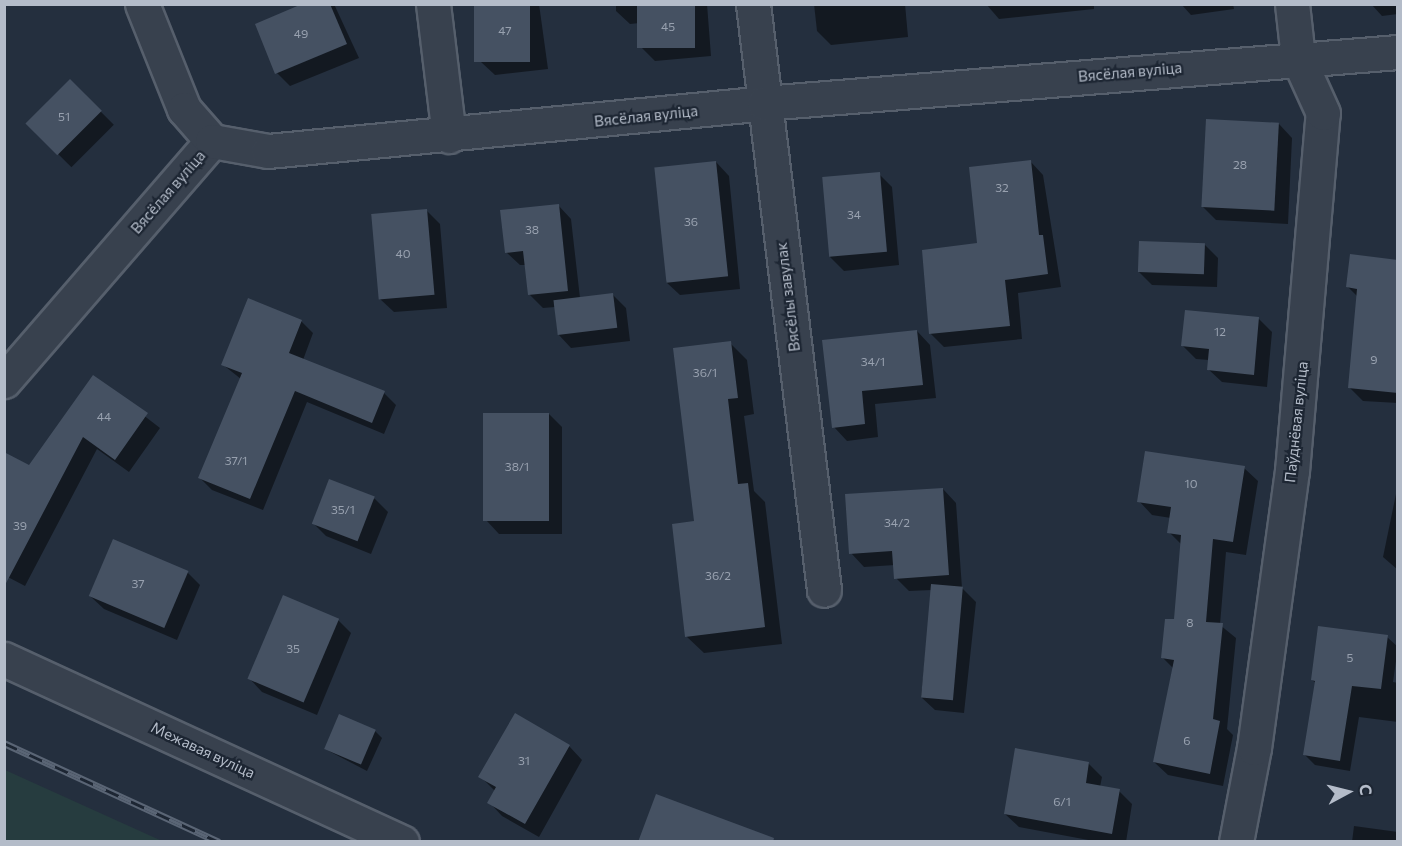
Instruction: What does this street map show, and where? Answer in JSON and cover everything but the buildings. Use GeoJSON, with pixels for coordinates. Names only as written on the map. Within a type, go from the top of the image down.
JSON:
{"type":"FeatureCollection","features":[{"type":"Feature","properties":{"kind":"street"},"geometry":{"type":"LineString","coordinates":[[142,4],[184,109],[212,141]]}},
{"type":"Feature","properties":{"kind":"street"},"geometry":{"type":"LineString","coordinates":[[433,4],[449,136]]}},
{"type":"Feature","properties":{"kind":"street","name":"Вясёлы завулак"},"geometry":{"type":"LineString","coordinates":[[753,4],[824,590]]}},
{"type":"Feature","properties":{"kind":"street","name":"Паўднёвая вуліца"},"geometry":{"type":"LineString","coordinates":[[1236,842],[1254,748],[1292,471],[1323,113],[1298,58],[1292,4]]}},
{"type":"Feature","properties":{"kind":"street","name":"Вясёлая вуліца"},"geometry":{"type":"LineString","coordinates":[[4,381],[212,141],[268,151],[449,136],[764,104],[1298,58],[1398,52]]}},
{"type":"Feature","properties":{"kind":"street","name":"Межавая вуліца"},"geometry":{"type":"LineString","coordinates":[[4,659],[402,842]]}},
{"type":"Feature","properties":{"kind":"green space"},"geometry":{"type":"Polygon","coordinates":[[[5,770],[162,841],[5,841],[5,770]]]}},
{"type":"Feature","properties":{"kind":"railway"},"geometry":{"type":"LineString","coordinates":[[4,743],[219,842]]}}]}
